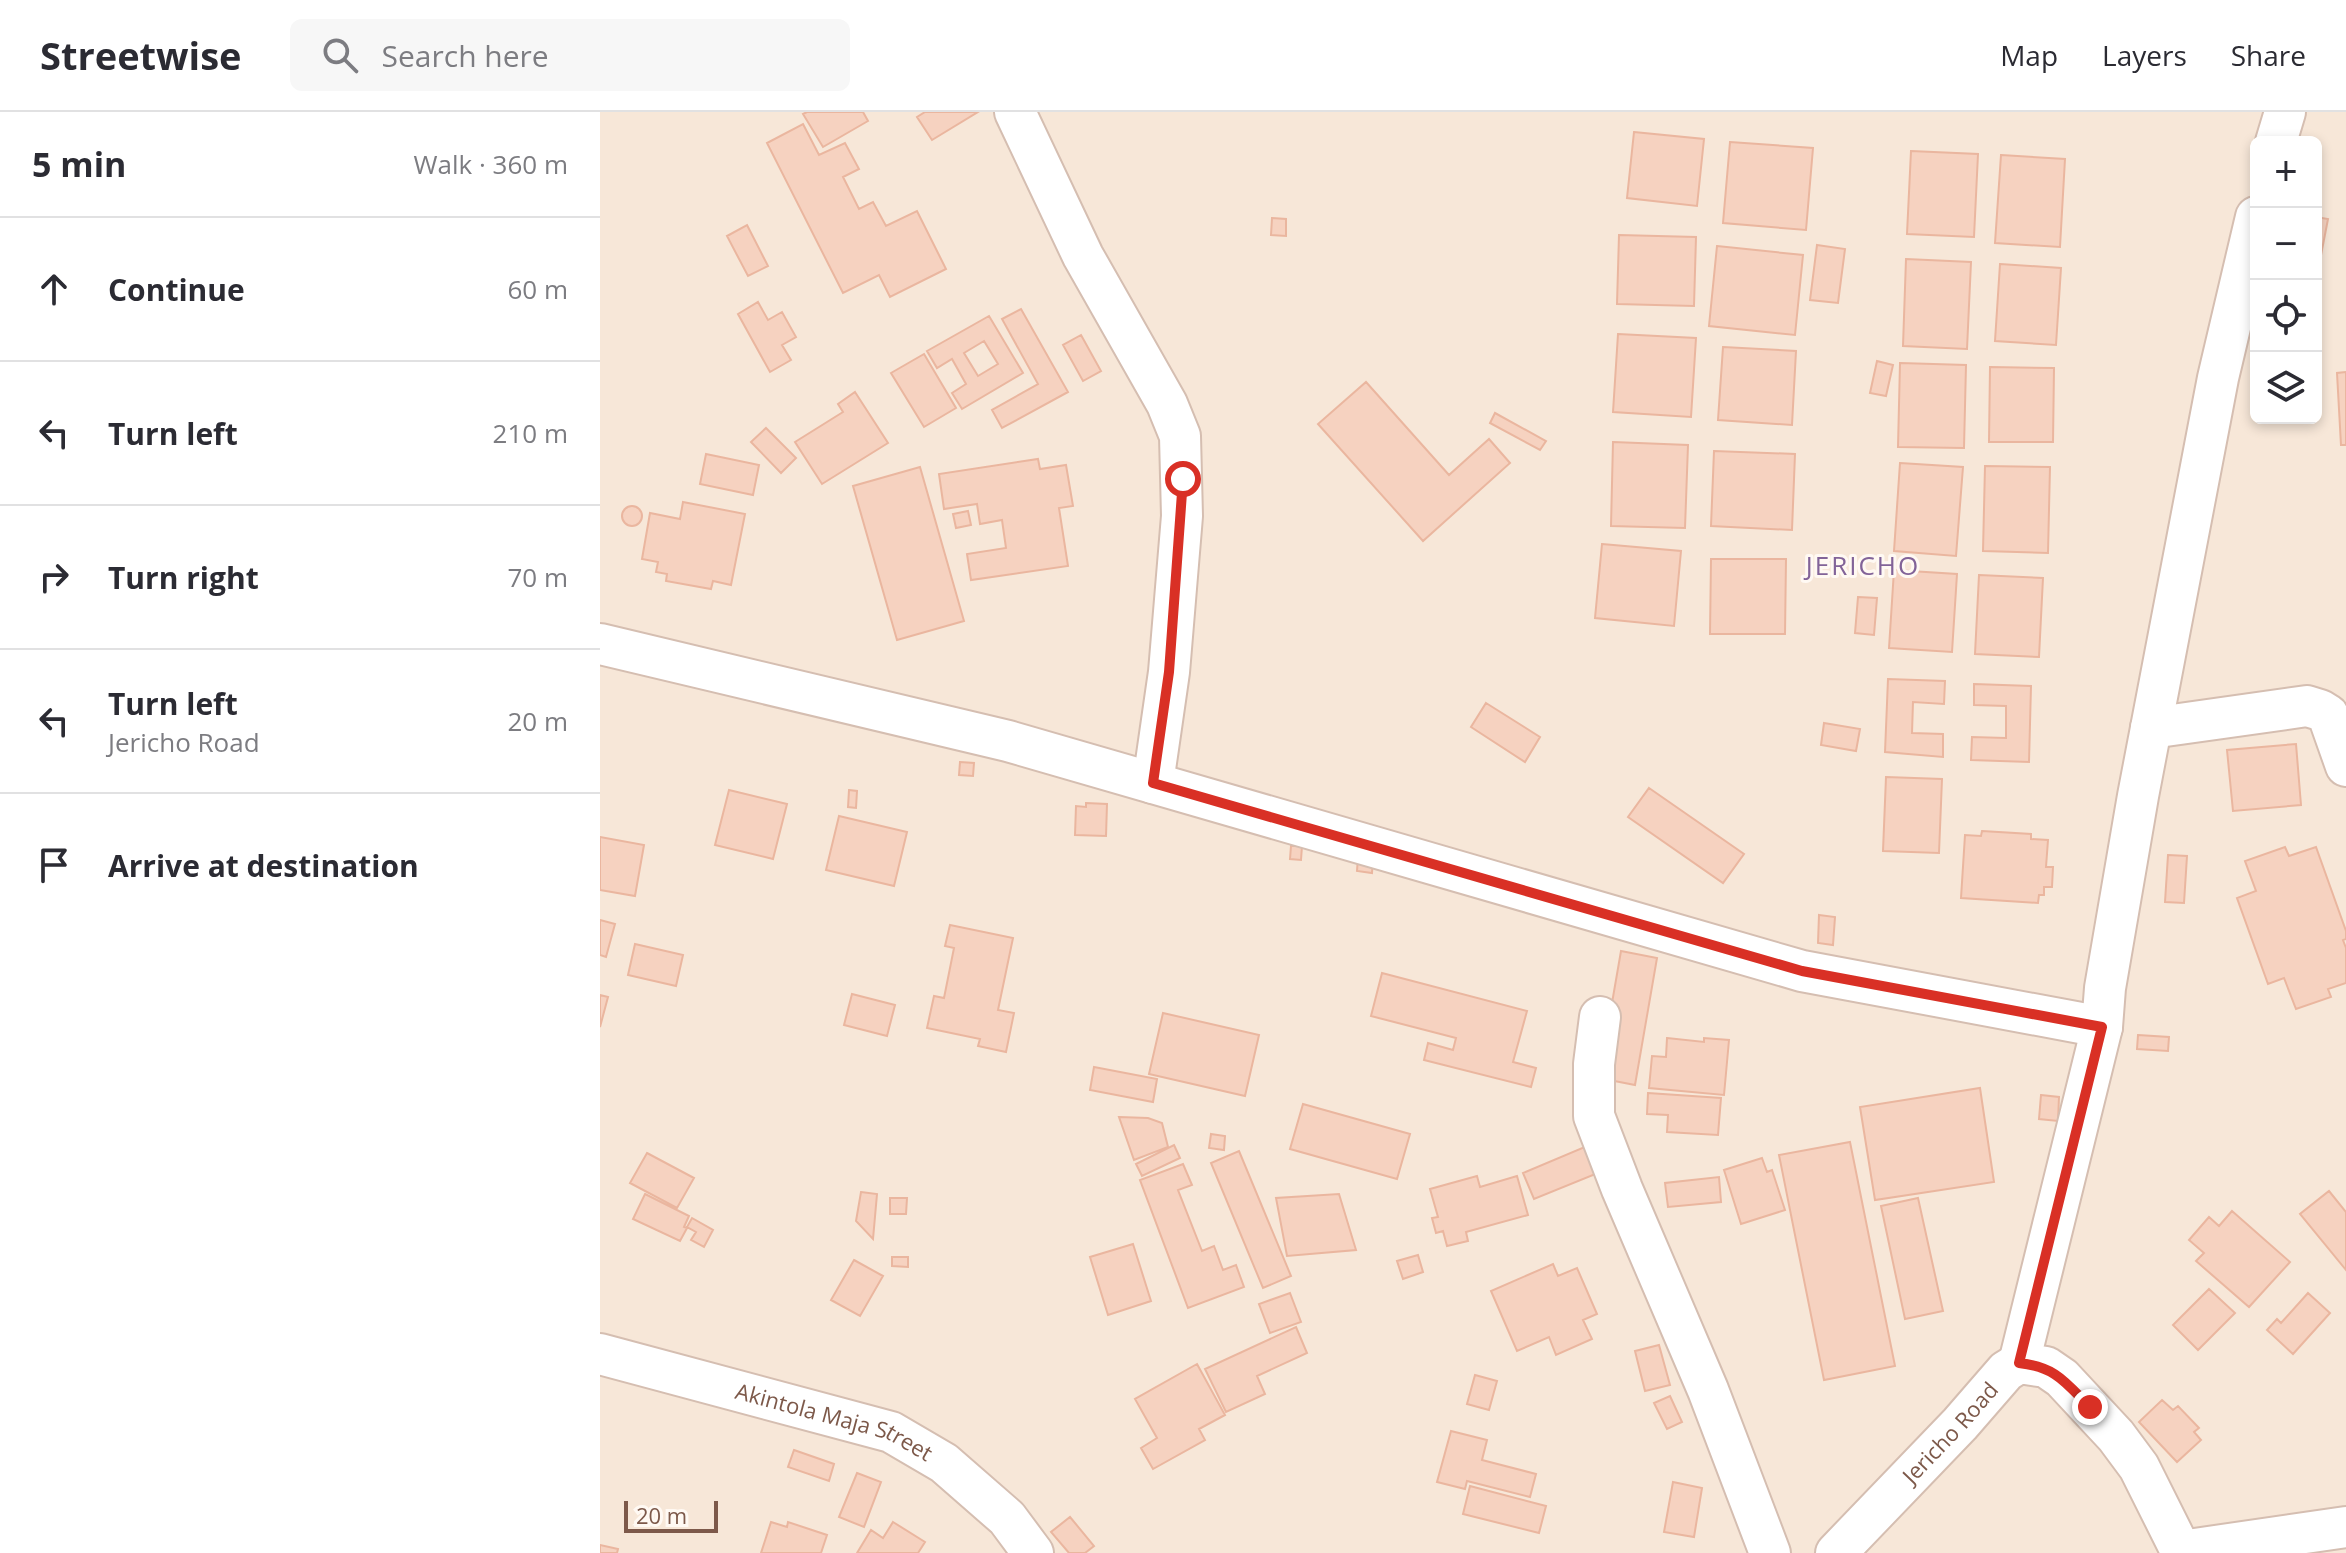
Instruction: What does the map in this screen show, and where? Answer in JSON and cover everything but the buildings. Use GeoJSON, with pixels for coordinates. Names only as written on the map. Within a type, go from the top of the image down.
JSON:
{"type":"FeatureCollection","features":[{"type":"Feature","properties":{"kind":"street"},"geometry":{"type":"LineString","coordinates":[[1015,112],[1083,256],[1167,404],[1180,436],[1182,516],[1169,672],[1153,783]]}},
{"type":"Feature","properties":{"kind":"street"},"geometry":{"type":"LineString","coordinates":[[2278,136],[2285,112]]}},
{"type":"Feature","properties":{"kind":"street"},"geometry":{"type":"LineString","coordinates":[[2250,242],[2218,378],[2151,728],[2105,988],[2102,1027],[2019,1363],[2046,1367],[2062,1378],[2116,1436],[2139,1467],[2182,1552],[2346,1527]]}},
{"type":"Feature","properties":{"kind":"street"},"geometry":{"type":"LineString","coordinates":[[600,644],[1008,741],[1802,971],[2102,1027]]}},
{"type":"Feature","properties":{"kind":"street"},"geometry":{"type":"LineString","coordinates":[[2151,728],[2307,706],[2328,715],[2346,766]]}},
{"type":"Feature","properties":{"kind":"street"},"geometry":{"type":"LineString","coordinates":[[1600,1017],[1594,1064],[1594,1116],[1708,1390],[1770,1553]]}},
{"type":"Feature","properties":{"kind":"street","name":"Akintola Maja Street"},"geometry":{"type":"LineString","coordinates":[[600,1354],[891,1432],[953,1471],[1007,1518],[1033,1553]]}},
{"type":"Feature","properties":{"kind":"street","name":"Jericho Road"},"geometry":{"type":"LineString","coordinates":[[1836,1553],[1960,1424],[2006,1371],[2019,1363]]}},
{"type":"Feature","properties":{"kind":"shaded area"},"geometry":{"type":"Polygon","coordinates":[[[600,112],[2346,112],[2346,1553],[600,1553],[600,112]]]}},
{"type":"Feature","properties":{"kind":"district","name":"JERICHO"},"geometry":{"type":"Point","coordinates":[1863,566]}},
{"type":"Feature","properties":{"kind":"route"},"geometry":{"type":"LineString","coordinates":[[1183,479],[1169,672],[1153,783],[1802,971],[2102,1027],[2019,1363],[2046,1367],[2062,1378],[2090,1407]]}}]}
